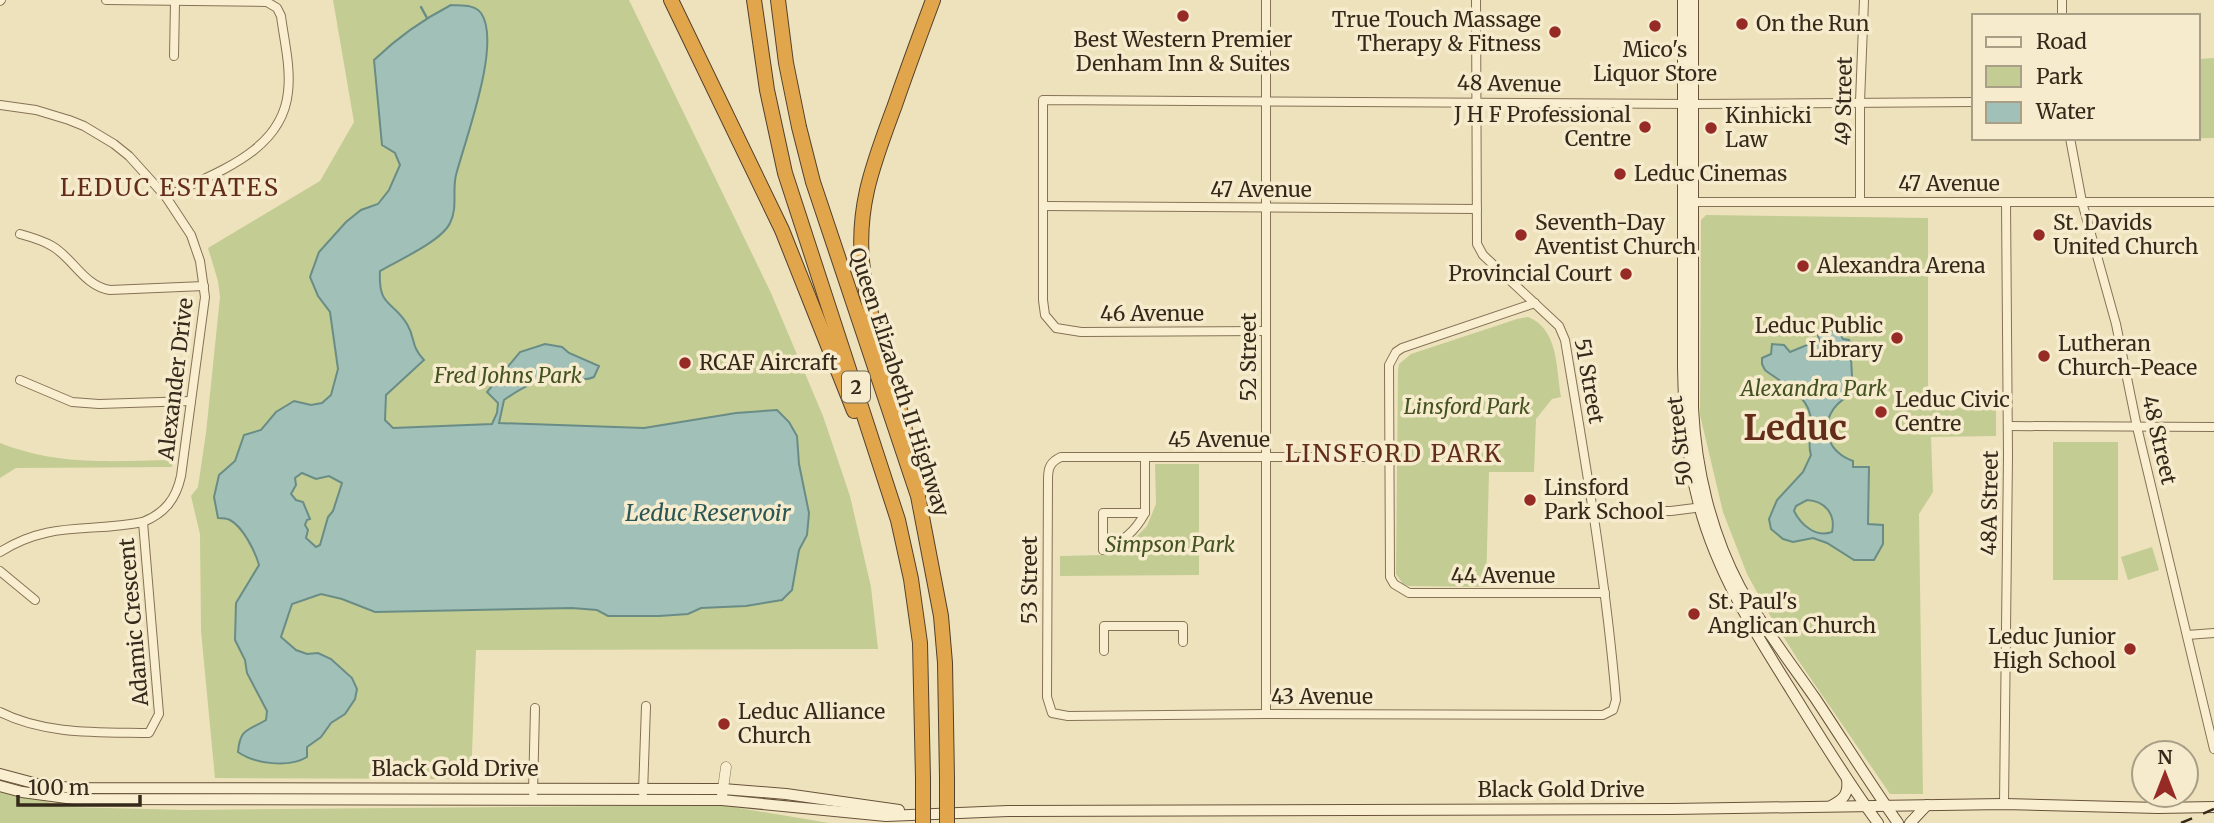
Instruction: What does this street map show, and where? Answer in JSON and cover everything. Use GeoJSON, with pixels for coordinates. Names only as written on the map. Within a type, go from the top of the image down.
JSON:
{"type":"FeatureCollection","features":[{"type":"Feature","properties":{"kind":"highway"},"geometry":{"type":"LineString","coordinates":[[671,0],[782,230],[898,520]]}},
{"type":"Feature","properties":{"kind":"highway","name":"Queen Elizabeth II Highway"},"geometry":{"type":"LineString","coordinates":[[754,0],[767,90],[785,173],[898,520],[911,579],[920,643],[923,823]]}},
{"type":"Feature","properties":{"kind":"highway","name":"Queen Elizabeth II Highway"},"geometry":{"type":"LineString","coordinates":[[778,0],[786,63],[813,182],[918,496],[941,616],[945,663],[947,823]]}},
{"type":"Feature","properties":{"kind":"highway"},"geometry":{"type":"LineString","coordinates":[[918,496],[902,414],[869,308],[861,237],[869,177],[931,0]]}},
{"type":"Feature","properties":{"kind":"main road","name":"50 Street"},"geometry":{"type":"LineString","coordinates":[[1683,0],[1688,104],[1694,433],[1704,507],[1717,559],[1744,614],[1847,779],[1878,823]]}},
{"type":"Feature","properties":{"kind":"main road","name":"50 Street"},"geometry":{"type":"LineString","coordinates":[[1688,104],[1693,0]]}},
{"type":"Feature","properties":{"kind":"main road","name":"50 Street"},"geometry":{"type":"LineString","coordinates":[[1704,507],[1740,586],[1762,623],[1898,823]]}},
{"type":"Feature","properties":{"kind":"main road","name":"Black Gold Drive"},"geometry":{"type":"LineString","coordinates":[[0,775],[45,786],[77,788],[533,794]]}},
{"type":"Feature","properties":{"kind":"main road"},"geometry":{"type":"LineString","coordinates":[[1830,806],[1843,800],[1849,789],[1847,779]]}},
{"type":"Feature","properties":{"kind":"main road","name":"Black Gold Drive"},"geometry":{"type":"LineString","coordinates":[[0,786],[22,792],[74,799],[723,794],[887,816],[1008,811],[1672,809],[2004,804],[2214,807]]}},
{"type":"Feature","properties":{"kind":"main road"},"geometry":{"type":"LineString","coordinates":[[1910,823],[1927,805]]}},
{"type":"Feature","properties":{"kind":"street"},"geometry":{"type":"LineString","coordinates":[[106,0],[258,2],[273,5],[281,16],[288,66],[288,92],[278,123],[260,146],[248,155],[166,197]]}},
{"type":"Feature","properties":{"kind":"street","name":"52 Street"},"geometry":{"type":"LineString","coordinates":[[1266,0],[1266,714]]}},
{"type":"Feature","properties":{"kind":"street","name":"51 Street"},"geometry":{"type":"LineString","coordinates":[[1476,0],[1479,249],[1559,326],[1565,340],[1605,593],[1616,700],[1613,710],[1608,714]]}},
{"type":"Feature","properties":{"kind":"street","name":"49 Street"},"geometry":{"type":"LineString","coordinates":[[1860,202],[1864,0]]}},
{"type":"Feature","properties":{"kind":"street"},"geometry":{"type":"LineString","coordinates":[[174,56],[175,2]]}},
{"type":"Feature","properties":{"kind":"street","name":"48 Avenue"},"geometry":{"type":"LineString","coordinates":[[1044,206],[1043,100],[1688,104],[1972,102]]}},
{"type":"Feature","properties":{"kind":"street","name":"Alexander Drive"},"geometry":{"type":"LineString","coordinates":[[0,106],[54,115],[100,135],[129,156],[166,197],[196,247],[204,286],[204,312],[178,489],[161,513],[143,522]]}},
{"type":"Feature","properties":{"kind":"street","name":"48 Street"},"geometry":{"type":"LineString","coordinates":[[2070,140],[2082,202],[2116,324],[2137,426],[2214,749]]}},
{"type":"Feature","properties":{"kind":"street","name":"47 Avenue"},"geometry":{"type":"LineString","coordinates":[[1688,202],[2214,202]]}},
{"type":"Feature","properties":{"kind":"street","name":"48A Street"},"geometry":{"type":"LineString","coordinates":[[2004,804],[2008,426],[2006,202]]}},
{"type":"Feature","properties":{"kind":"street","name":"47 Avenue"},"geometry":{"type":"LineString","coordinates":[[1044,206],[1477,209]]}},
{"type":"Feature","properties":{"kind":"street","name":"46 Avenue"},"geometry":{"type":"LineString","coordinates":[[1044,206],[1045,315],[1056,328],[1081,332],[1266,331]]}},
{"type":"Feature","properties":{"kind":"street"},"geometry":{"type":"LineString","coordinates":[[20,234],[52,246],[100,289],[204,286]]}},
{"type":"Feature","properties":{"kind":"street"},"geometry":{"type":"LineString","coordinates":[[1388,457],[1389,365],[1396,352],[1535,303]]}},
{"type":"Feature","properties":{"kind":"street"},"geometry":{"type":"LineString","coordinates":[[20,380],[72,402],[99,404],[191,401]]}},
{"type":"Feature","properties":{"kind":"street"},"geometry":{"type":"LineString","coordinates":[[2008,426],[2214,427]]}},
{"type":"Feature","properties":{"kind":"street","name":"45 Avenue"},"geometry":{"type":"LineString","coordinates":[[1051,464],[1061,457],[1388,457]]}},
{"type":"Feature","properties":{"kind":"street","name":"44 Avenue"},"geometry":{"type":"LineString","coordinates":[[1388,457],[1389,566],[1394,584],[1401,590],[1421,594],[1605,593]]}},
{"type":"Feature","properties":{"kind":"street"},"geometry":{"type":"LineString","coordinates":[[1145,458],[1145,513],[1139,525],[1129,535],[1103,550],[1103,513],[1145,513]]}},
{"type":"Feature","properties":{"kind":"street","name":"53 Street"},"geometry":{"type":"LineString","coordinates":[[1047,697],[1048,479],[1051,464]]}},
{"type":"Feature","properties":{"kind":"street"},"geometry":{"type":"LineString","coordinates":[[1594,511],[1671,511],[1704,507]]}},
{"type":"Feature","properties":{"kind":"street"},"geometry":{"type":"LineString","coordinates":[[0,552],[20,541],[50,531],[143,522]]}},
{"type":"Feature","properties":{"kind":"street","name":"Adamic Crescent"},"geometry":{"type":"LineString","coordinates":[[0,712],[13,718],[76,732],[149,733],[159,714],[143,522]]}},
{"type":"Feature","properties":{"kind":"street"},"geometry":{"type":"LineString","coordinates":[[0,571],[35,600]]}},
{"type":"Feature","properties":{"kind":"street"},"geometry":{"type":"LineString","coordinates":[[1104,651],[1104,626],[1183,626],[1183,642]]}},
{"type":"Feature","properties":{"kind":"street"},"geometry":{"type":"LineString","coordinates":[[2187,635],[2214,633]]}},
{"type":"Feature","properties":{"kind":"street","name":"43 Avenue"},"geometry":{"type":"LineString","coordinates":[[1047,697],[1052,713],[1068,716],[1608,714]]}},
{"type":"Feature","properties":{"kind":"street"},"geometry":{"type":"LineString","coordinates":[[643,794],[646,706]]}},
{"type":"Feature","properties":{"kind":"street"},"geometry":{"type":"LineString","coordinates":[[533,794],[535,708]]}},
{"type":"Feature","properties":{"kind":"street"},"geometry":{"type":"LineString","coordinates":[[723,794],[726,767]]}},
{"type":"Feature","properties":{"kind":"green space","name":"Fred Johns Park"},"geometry":{"type":"Polygon","coordinates":[[[333,0],[629,0],[771,293],[823,416],[850,496],[871,587],[878,649],[476,650],[471,779],[215,778],[201,631],[200,534],[191,496],[198,487],[206,433],[220,297],[208,248],[320,181],[354,122],[333,0]]]}},
{"type":"Feature","properties":{"kind":"green space"},"geometry":{"type":"Polygon","coordinates":[[[2214,58],[2214,138],[2200,138],[2200,59],[2214,58]]]}},
{"type":"Feature","properties":{"kind":"green space","name":"Alexandra Park"},"geometry":{"type":"Polygon","coordinates":[[[1706,215],[1928,218],[1928,406],[1996,409],[1996,436],[1931,437],[1933,492],[1919,514],[1923,794],[1890,794],[1768,612],[1747,574],[1723,512],[1700,415],[1701,220],[1706,215]]]}},
{"type":"Feature","properties":{"kind":"green space","name":"Linsford Park"},"geometry":{"type":"Polygon","coordinates":[[[1528,317],[1546,331],[1551,340],[1561,397],[1552,399],[1536,419],[1534,472],[1489,472],[1486,587],[1403,584],[1396,574],[1399,364],[1411,354],[1528,317]]]}},
{"type":"Feature","properties":{"kind":"green space"},"geometry":{"type":"Polygon","coordinates":[[[2053,442],[2118,442],[2118,580],[2053,580],[2053,442]]]}},
{"type":"Feature","properties":{"kind":"green space"},"geometry":{"type":"Polygon","coordinates":[[[0,443],[43,456],[64,459],[173,460],[172,467],[16,468],[0,478],[0,443]]]}},
{"type":"Feature","properties":{"kind":"green space","name":"Simpson Park"},"geometry":{"type":"Polygon","coordinates":[[[1155,464],[1199,464],[1199,575],[1060,576],[1060,556],[1106,555],[1128,545],[1147,526],[1156,504],[1155,464]]]}},
{"type":"Feature","properties":{"kind":"green space"},"geometry":{"type":"Polygon","coordinates":[[[2152,547],[2159,570],[2128,580],[2121,557],[2152,547]]]}},
{"type":"Feature","properties":{"kind":"green space"},"geometry":{"type":"Polygon","coordinates":[[[0,788],[65,807],[187,810],[721,805],[829,823],[0,823],[0,788]]]}},
{"type":"Feature","properties":{"kind":"water","name":"Leduc Reservoir"},"geometry":{"type":"Polygon","coordinates":[[[451,5],[475,8],[481,13],[486,27],[485,68],[456,175],[454,211],[450,223],[438,237],[380,271],[381,292],[402,316],[424,360],[386,395],[385,420],[393,428],[492,424],[498,403],[487,392],[520,352],[545,344],[562,347],[569,353],[599,366],[594,377],[553,378],[524,388],[504,400],[499,423],[644,428],[736,413],[777,410],[789,422],[797,436],[799,464],[809,513],[807,535],[799,550],[792,590],[782,600],[746,606],[701,608],[688,614],[608,616],[597,610],[572,608],[375,612],[321,594],[292,604],[281,637],[296,650],[307,654],[318,653],[331,659],[352,678],[357,689],[355,699],[345,714],[331,723],[321,737],[307,747],[307,757],[291,763],[263,762],[238,752],[243,734],[266,720],[267,711],[247,673],[245,660],[235,640],[236,603],[259,565],[251,546],[235,523],[218,518],[214,497],[219,475],[235,461],[244,435],[261,430],[276,412],[294,401],[311,405],[322,403],[331,395],[338,369],[330,312],[318,296],[310,277],[319,252],[346,222],[361,210],[378,204],[389,190],[400,165],[395,153],[382,145],[374,60],[401,36],[451,5]],[[302,473],[295,478],[296,485],[291,494],[296,500],[303,502],[310,519],[305,525],[308,530],[306,538],[316,547],[320,545],[342,483],[329,476],[316,479],[302,473]]]}},
{"type":"Feature","properties":{"kind":"water"},"geometry":{"type":"Polygon","coordinates":[[[1828,331],[1839,332],[1843,339],[1849,340],[1851,346],[1848,354],[1851,358],[1853,394],[1842,400],[1834,409],[1827,428],[1833,447],[1853,461],[1853,467],[1869,467],[1868,524],[1883,525],[1883,544],[1874,560],[1854,560],[1827,543],[1813,538],[1793,542],[1783,539],[1771,529],[1769,519],[1777,500],[1803,472],[1811,455],[1811,422],[1810,413],[1801,398],[1765,370],[1762,358],[1771,354],[1772,344],[1784,345],[1790,352],[1807,345],[1816,345],[1818,335],[1828,331]],[[1807,500],[1796,506],[1794,511],[1797,516],[1815,532],[1832,532],[1831,514],[1824,506],[1807,500]]]}},
{"type":"Feature","properties":{"kind":"waterway"},"geometry":{"type":"LineString","coordinates":[[421,7],[427,18]]}},
{"type":"Feature","properties":{"kind":"railway"},"geometry":{"type":"LineString","coordinates":[[2181,823],[2214,809]]}},
{"type":"Feature","properties":{"kind":"place","name":"Best Western Premier Denham Inn & Suites"},"geometry":{"type":"Point","coordinates":[1183,16]}},
{"type":"Feature","properties":{"kind":"place","name":"On the Run"},"geometry":{"type":"Point","coordinates":[1742,24]}},
{"type":"Feature","properties":{"kind":"place","name":"Mico's Liquor Store"},"geometry":{"type":"Point","coordinates":[1655,26]}},
{"type":"Feature","properties":{"kind":"place","name":"True Touch Massage Therapy & Fitness"},"geometry":{"type":"Point","coordinates":[1555,32]}},
{"type":"Feature","properties":{"kind":"place","name":"J H F Professional Centre"},"geometry":{"type":"Point","coordinates":[1645,127]}},
{"type":"Feature","properties":{"kind":"place","name":"Kinhicki Law"},"geometry":{"type":"Point","coordinates":[1711,128]}},
{"type":"Feature","properties":{"kind":"place","name":"Leduc Cinemas"},"geometry":{"type":"Point","coordinates":[1620,174]}},
{"type":"Feature","properties":{"kind":"place","name":"Seventh-Day Aventist Church"},"geometry":{"type":"Point","coordinates":[1521,235]}},
{"type":"Feature","properties":{"kind":"place","name":"St. Davids United Church"},"geometry":{"type":"Point","coordinates":[2039,235]}},
{"type":"Feature","properties":{"kind":"place","name":"Alexandra Arena"},"geometry":{"type":"Point","coordinates":[1803,266]}},
{"type":"Feature","properties":{"kind":"place","name":"Provincial Court"},"geometry":{"type":"Point","coordinates":[1626,274]}},
{"type":"Feature","properties":{"kind":"place","name":"Leduc Public Library"},"geometry":{"type":"Point","coordinates":[1897,338]}},
{"type":"Feature","properties":{"kind":"place","name":"Lutheran Church-Peace"},"geometry":{"type":"Point","coordinates":[2044,356]}},
{"type":"Feature","properties":{"kind":"place","name":"RCAF Aircraft"},"geometry":{"type":"Point","coordinates":[685,363]}},
{"type":"Feature","properties":{"kind":"place","name":"Leduc Civic Centre"},"geometry":{"type":"Point","coordinates":[1881,412]}},
{"type":"Feature","properties":{"kind":"place","name":"Linsford Park School"},"geometry":{"type":"Point","coordinates":[1530,500]}},
{"type":"Feature","properties":{"kind":"place","name":"St. Paul's Anglican Church"},"geometry":{"type":"Point","coordinates":[1694,614]}},
{"type":"Feature","properties":{"kind":"place","name":"Leduc Junior High School"},"geometry":{"type":"Point","coordinates":[2130,649]}},
{"type":"Feature","properties":{"kind":"place","name":"Leduc Alliance Church"},"geometry":{"type":"Point","coordinates":[724,724]}},
{"type":"Feature","properties":{"kind":"district","name":"LEDUC ESTATES"},"geometry":{"type":"Point","coordinates":[170,188]}},
{"type":"Feature","properties":{"kind":"district","name":"Leduc"},"geometry":{"type":"Point","coordinates":[1795,428]}},
{"type":"Feature","properties":{"kind":"district","name":"LINSFORD PARK"},"geometry":{"type":"Point","coordinates":[1394,454]}}]}
